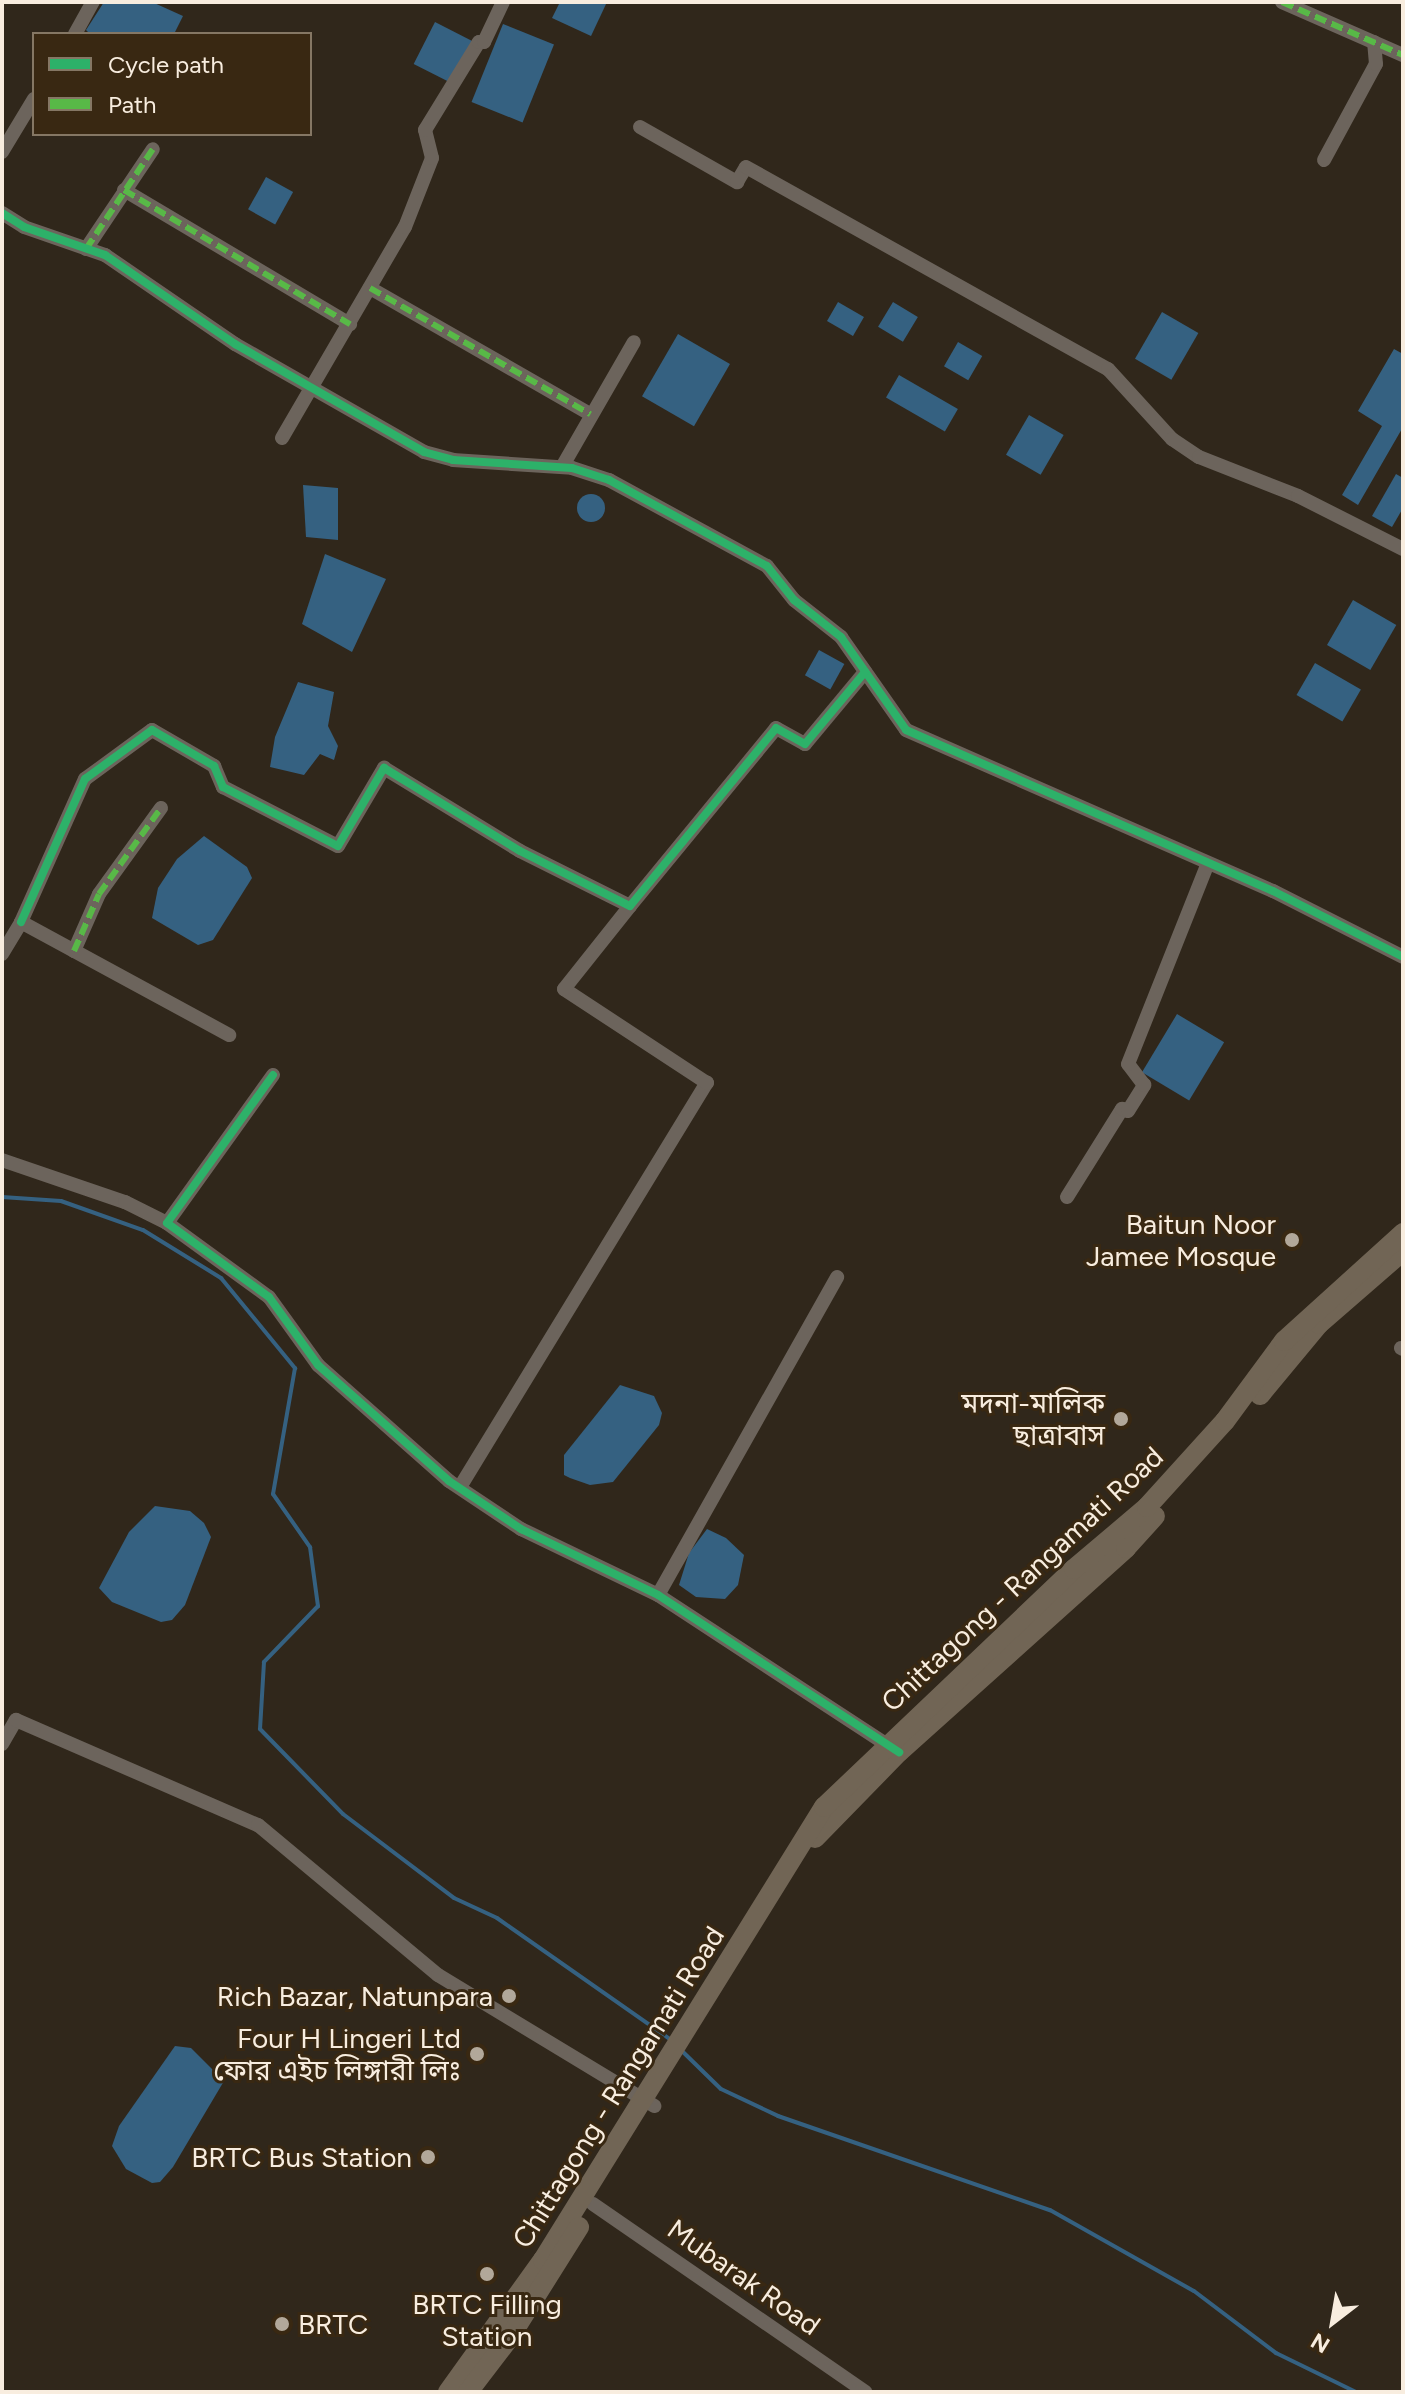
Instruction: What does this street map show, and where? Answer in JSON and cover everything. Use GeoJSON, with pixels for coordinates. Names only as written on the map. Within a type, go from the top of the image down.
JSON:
{"type":"FeatureCollection","features":[{"type":"Feature","properties":{"kind":"highway","name":"Chittagong - Rangamati Road"},"geometry":{"type":"LineString","coordinates":[[468,2392],[510,2337],[812,1841],[893,1748],[1147,1507],[1225,1421],[1284,1341],[1403,1233]]}},
{"type":"Feature","properties":{"kind":"highway","name":"Chittagong - Rangamati Road"},"geometry":{"type":"LineString","coordinates":[[893,1748],[1126,1548],[1319,1324],[1403,1251]]}},
{"type":"Feature","properties":{"kind":"highway","name":"Chittagong - Rangamati Road"},"geometry":{"type":"LineString","coordinates":[[448,2392],[650,2103]]}},
{"type":"Feature","properties":{"kind":"street"},"geometry":{"type":"LineString","coordinates":[[76,32],[93,2]]}},
{"type":"Feature","properties":{"kind":"street"},"geometry":{"type":"LineString","coordinates":[[282,438],[350,324],[425,181],[432,158],[425,130],[479,42],[484,42],[503,2]]}},
{"type":"Feature","properties":{"kind":"street"},"geometry":{"type":"LineString","coordinates":[[1282,2],[1403,55]]}},
{"type":"Feature","properties":{"kind":"street"},"geometry":{"type":"LineString","coordinates":[[1324,160],[1376,64],[1374,42]]}},
{"type":"Feature","properties":{"kind":"street"},"geometry":{"type":"LineString","coordinates":[[2,152],[32,102]]}},
{"type":"Feature","properties":{"kind":"street"},"geometry":{"type":"LineString","coordinates":[[640,127],[737,182],[746,167],[1108,369],[1172,439],[1199,457],[1298,496],[1403,549]]}},
{"type":"Feature","properties":{"kind":"street"},"geometry":{"type":"LineString","coordinates":[[86,249],[153,149]]}},
{"type":"Feature","properties":{"kind":"street"},"geometry":{"type":"LineString","coordinates":[[124,190],[350,324]]}},
{"type":"Feature","properties":{"kind":"street"},"geometry":{"type":"LineString","coordinates":[[2,213],[105,255],[311,388],[424,452],[453,460],[562,467],[609,480],[767,566],[794,600],[841,637],[906,730],[1208,863],[1403,957]]}},
{"type":"Feature","properties":{"kind":"street"},"geometry":{"type":"LineString","coordinates":[[370,288],[590,414]]}},
{"type":"Feature","properties":{"kind":"street"},"geometry":{"type":"LineString","coordinates":[[562,467],[634,342]]}},
{"type":"Feature","properties":{"kind":"street"},"geometry":{"type":"LineString","coordinates":[[460,1487],[707,1083],[564,989],[776,728],[805,744],[865,672]]}},
{"type":"Feature","properties":{"kind":"street"},"geometry":{"type":"LineString","coordinates":[[2,954],[21,922],[85,779],[152,730],[214,766],[223,787],[338,846],[384,768],[520,851],[630,906]]}},
{"type":"Feature","properties":{"kind":"street"},"geometry":{"type":"LineString","coordinates":[[74,951],[99,894],[161,808]]}},
{"type":"Feature","properties":{"kind":"street"},"geometry":{"type":"LineString","coordinates":[[1067,1197],[1122,1109],[1128,1111],[1144,1085],[1128,1064],[1208,863]]}},
{"type":"Feature","properties":{"kind":"street"},"geometry":{"type":"LineString","coordinates":[[21,922],[229,1035]]}},
{"type":"Feature","properties":{"kind":"street"},"geometry":{"type":"LineString","coordinates":[[167,1223],[273,1075]]}},
{"type":"Feature","properties":{"kind":"street"},"geometry":{"type":"LineString","coordinates":[[2,1160],[125,1202],[167,1223],[269,1297],[318,1365],[460,1487],[521,1529],[658,1595],[893,1748]]}},
{"type":"Feature","properties":{"kind":"street"},"geometry":{"type":"LineString","coordinates":[[658,1595],[837,1277]]}},
{"type":"Feature","properties":{"kind":"street"},"geometry":{"type":"LineString","coordinates":[[2,1744],[16,1720],[258,1825],[438,1975],[650,2103]]}},
{"type":"Feature","properties":{"kind":"street","name":"Mubarak Road"},"geometry":{"type":"LineString","coordinates":[[593,2204],[866,2392]]}},
{"type":"Feature","properties":{"kind":"water"},"geometry":{"type":"Polygon","coordinates":[[[104,2],[152,2],[183,16],[175,32],[86,30],[104,2]]]}},
{"type":"Feature","properties":{"kind":"water"},"geometry":{"type":"Polygon","coordinates":[[[560,2],[607,2],[591,36],[552,18],[560,2]]]}},
{"type":"Feature","properties":{"kind":"water"},"geometry":{"type":"Polygon","coordinates":[[[435,22],[475,42],[454,84],[414,64],[435,22]]]}},
{"type":"Feature","properties":{"kind":"water"},"geometry":{"type":"Polygon","coordinates":[[[503,24],[554,45],[523,122],[472,102],[503,24]]]}},
{"type":"Feature","properties":{"kind":"water"},"geometry":{"type":"Polygon","coordinates":[[[266,177],[293,192],[275,224],[248,209],[266,177]]]}},
{"type":"Feature","properties":{"kind":"water"},"geometry":{"type":"Polygon","coordinates":[[[838,302],[864,317],[853,336],[827,321],[838,302]]]}},
{"type":"Feature","properties":{"kind":"water"},"geometry":{"type":"Polygon","coordinates":[[[893,302],[918,317],[903,342],[878,327],[893,302]]]}},
{"type":"Feature","properties":{"kind":"water"},"geometry":{"type":"Polygon","coordinates":[[[1162,312],[1198,333],[1171,380],[1135,359],[1162,312]]]}},
{"type":"Feature","properties":{"kind":"water"},"geometry":{"type":"Polygon","coordinates":[[[678,334],[730,364],[694,426],[642,396],[678,334]]]}},
{"type":"Feature","properties":{"kind":"water"},"geometry":{"type":"Polygon","coordinates":[[[958,342],[982,356],[968,380],[944,366],[958,342]]]}},
{"type":"Feature","properties":{"kind":"water"},"geometry":{"type":"Polygon","coordinates":[[[1394,349],[1403,354],[1403,427],[1358,505],[1342,495],[1382,426],[1358,411],[1394,349]]]}},
{"type":"Feature","properties":{"kind":"water"},"geometry":{"type":"Polygon","coordinates":[[[899,375],[958,409],[945,432],[886,398],[899,375]]]}},
{"type":"Feature","properties":{"kind":"water"},"geometry":{"type":"Polygon","coordinates":[[[1029,415],[1064,435],[1041,475],[1006,455],[1029,415]]]}},
{"type":"Feature","properties":{"kind":"water"},"geometry":{"type":"Polygon","coordinates":[[[1396,474],[1403,478],[1403,508],[1392,527],[1372,516],[1396,474]]]}},
{"type":"Feature","properties":{"kind":"water"},"geometry":{"type":"Polygon","coordinates":[[[303,485],[338,488],[338,540],[306,537],[303,485]]]}},
{"type":"Feature","properties":{"kind":"water"},"geometry":{"type":"Polygon","coordinates":[[[591,494],[601,498],[605,508],[601,518],[591,522],[581,518],[577,508],[581,498],[591,494]]]}},
{"type":"Feature","properties":{"kind":"water"},"geometry":{"type":"Polygon","coordinates":[[[325,554],[386,579],[352,652],[302,624],[325,554]]]}},
{"type":"Feature","properties":{"kind":"water"},"geometry":{"type":"Polygon","coordinates":[[[1353,600],[1396,625],[1370,670],[1327,645],[1353,600]]]}},
{"type":"Feature","properties":{"kind":"water"},"geometry":{"type":"Polygon","coordinates":[[[819,650],[844,664],[830,689],[805,675],[819,650]]]}},
{"type":"Feature","properties":{"kind":"water"},"geometry":{"type":"Polygon","coordinates":[[[1315,663],[1361,690],[1342,722],[1296,695],[1315,663]]]}},
{"type":"Feature","properties":{"kind":"water"},"geometry":{"type":"Polygon","coordinates":[[[298,682],[334,692],[328,726],[338,746],[334,760],[320,754],[304,775],[270,767],[275,737],[298,682]]]}},
{"type":"Feature","properties":{"kind":"water"},"geometry":{"type":"Polygon","coordinates":[[[204,836],[247,867],[252,878],[213,940],[198,945],[152,918],[158,888],[177,859],[204,836]]]}},
{"type":"Feature","properties":{"kind":"water"},"geometry":{"type":"Polygon","coordinates":[[[1177,1014],[1224,1042],[1189,1101],[1142,1072],[1177,1014]]]}},
{"type":"Feature","properties":{"kind":"water"},"geometry":{"type":"Polygon","coordinates":[[[620,1385],[654,1396],[662,1413],[659,1425],[613,1482],[590,1485],[564,1475],[564,1455],[620,1385]]]}},
{"type":"Feature","properties":{"kind":"water"},"geometry":{"type":"Polygon","coordinates":[[[155,1506],[190,1511],[204,1523],[211,1537],[185,1605],[172,1620],[161,1622],[112,1602],[99,1588],[129,1532],[155,1506]]]}},
{"type":"Feature","properties":{"kind":"water"},"geometry":{"type":"Polygon","coordinates":[[[707,1529],[726,1538],[744,1555],[738,1585],[725,1599],[696,1597],[679,1585],[689,1553],[707,1529]]]}},
{"type":"Feature","properties":{"kind":"water"},"geometry":{"type":"Polygon","coordinates":[[[175,2046],[191,2048],[224,2081],[173,2167],[160,2182],[152,2183],[126,2169],[112,2146],[119,2126],[175,2046]]]}},
{"type":"Feature","properties":{"kind":"waterway"},"geometry":{"type":"LineString","coordinates":[[2,1197],[61,1201],[143,1230],[221,1278],[295,1368],[273,1494],[310,1547],[318,1606],[264,1662],[260,1729],[343,1814],[454,1898],[497,1918],[670,2039]]}},
{"type":"Feature","properties":{"kind":"waterway"},"geometry":{"type":"LineString","coordinates":[[682,2051],[721,2089],[778,2116],[1050,2210],[1194,2291],[1276,2353],[1356,2392]]}},
{"type":"Feature","properties":{"kind":"marked path"},"geometry":{"type":"LineString","coordinates":[[1282,2],[1403,55]]}},
{"type":"Feature","properties":{"kind":"marked path"},"geometry":{"type":"LineString","coordinates":[[86,249],[153,149]]}},
{"type":"Feature","properties":{"kind":"marked path"},"geometry":{"type":"LineString","coordinates":[[124,190],[350,324]]}},
{"type":"Feature","properties":{"kind":"marked path"},"geometry":{"type":"LineString","coordinates":[[370,288],[590,414]]}},
{"type":"Feature","properties":{"kind":"marked path"},"geometry":{"type":"LineString","coordinates":[[74,951],[99,894],[161,808]]}},
{"type":"Feature","properties":{"kind":"cycle path"},"geometry":{"type":"LineString","coordinates":[[2,213],[24,227],[105,255],[235,344],[424,452],[453,460],[572,468],[609,480],[767,566],[794,600],[841,637],[906,730],[1273,891],[1403,957]]}},
{"type":"Feature","properties":{"kind":"cycle path"},"geometry":{"type":"LineString","coordinates":[[21,922],[85,779],[152,730],[214,766],[223,787],[338,846],[384,768],[520,851],[630,906],[776,728],[805,744],[865,672]]}},
{"type":"Feature","properties":{"kind":"cycle path"},"geometry":{"type":"LineString","coordinates":[[273,1075],[167,1223],[269,1297],[318,1365],[449,1481],[521,1529],[658,1595],[899,1752]]}},
{"type":"Feature","properties":{"kind":"place","name":"Baitun Noor Jamee Mosque"},"geometry":{"type":"Point","coordinates":[1292,1240]}},
{"type":"Feature","properties":{"kind":"place","name":"মদনা-মালিক ছাত্রাবাস"},"geometry":{"type":"Point","coordinates":[1121,1419]}},
{"type":"Feature","properties":{"kind":"place","name":"Rich Bazar, Natunpara"},"geometry":{"type":"Point","coordinates":[509,1996]}},
{"type":"Feature","properties":{"kind":"place","name":"Four H Lingeri Ltd ফোর এইচ লিঙ্গারী লিঃ"},"geometry":{"type":"Point","coordinates":[477,2054]}},
{"type":"Feature","properties":{"kind":"place","name":"BRTC Bus Station"},"geometry":{"type":"Point","coordinates":[428,2157]}},
{"type":"Feature","properties":{"kind":"place","name":"BRTC Filling Station"},"geometry":{"type":"Point","coordinates":[487,2274]}},
{"type":"Feature","properties":{"kind":"place","name":"BRTC"},"geometry":{"type":"Point","coordinates":[282,2324]}}]}
